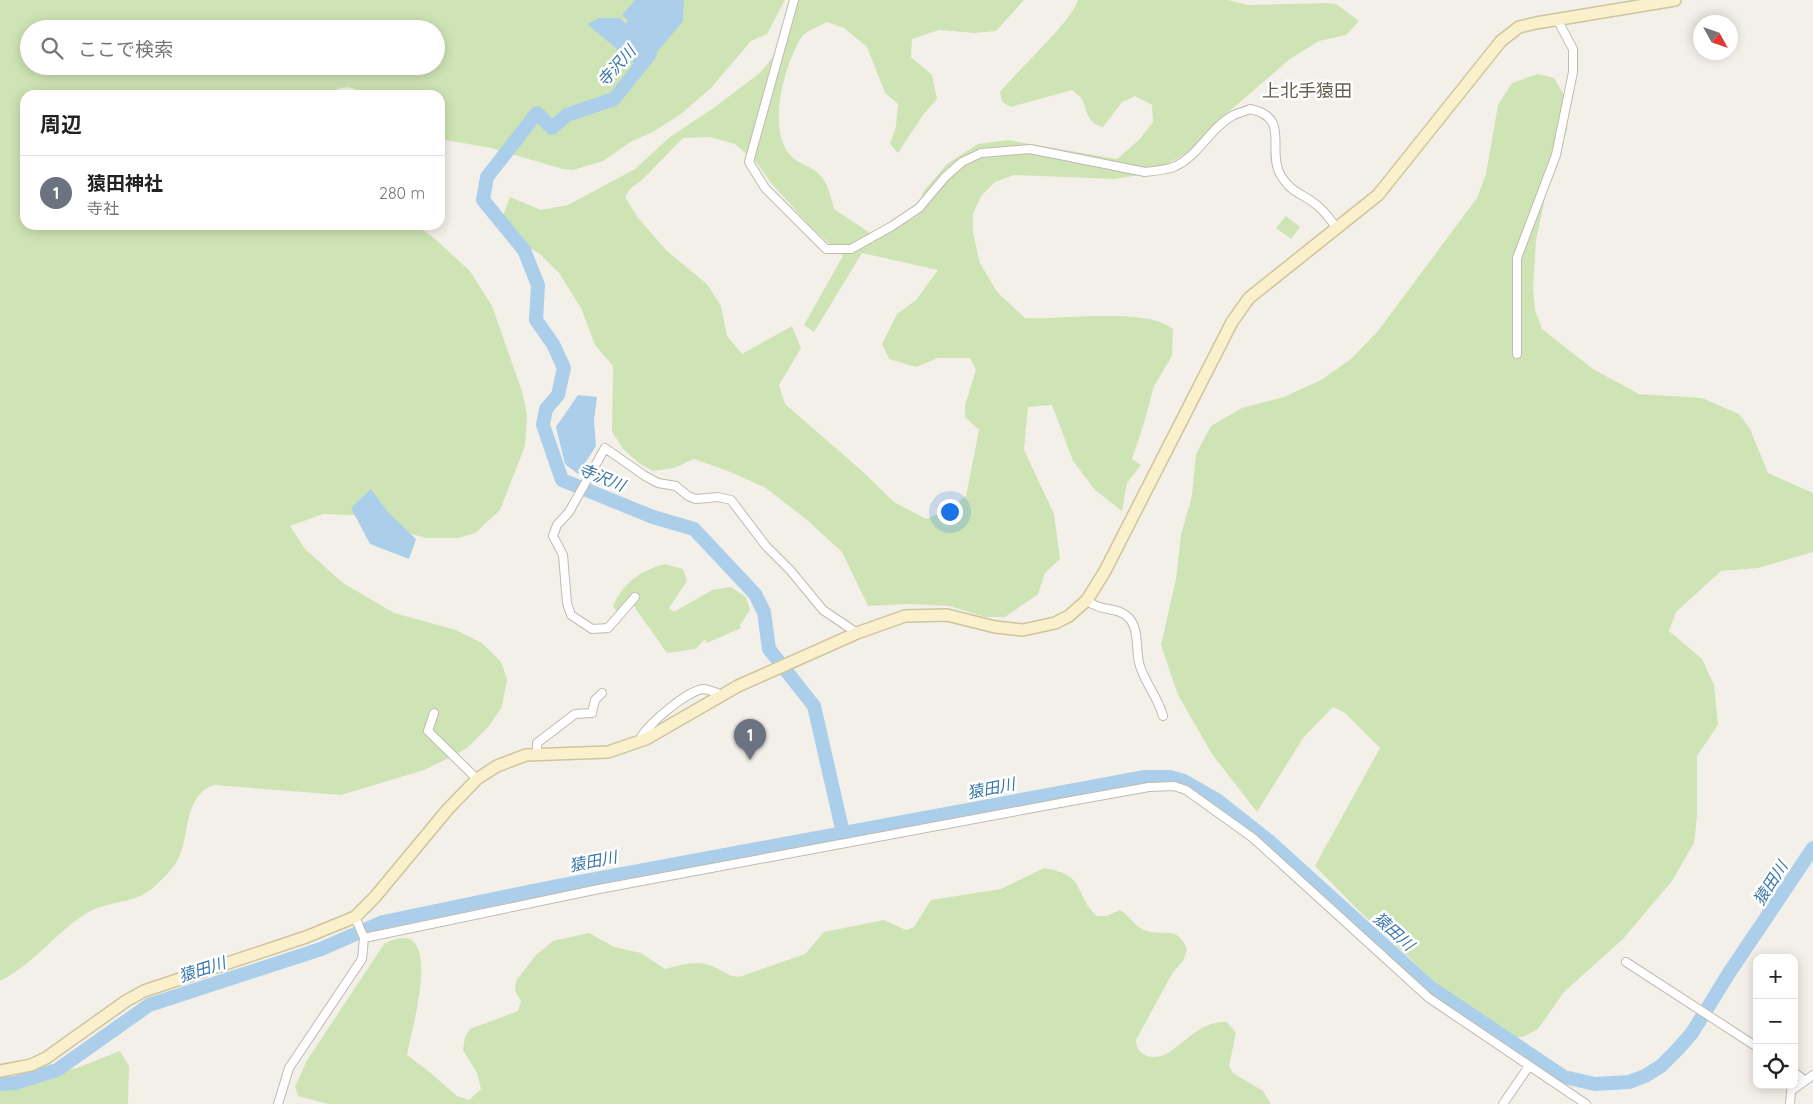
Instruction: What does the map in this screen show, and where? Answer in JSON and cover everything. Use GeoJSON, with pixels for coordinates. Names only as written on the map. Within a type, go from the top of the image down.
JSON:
{"type":"FeatureCollection","features":[{"type":"Feature","properties":{"kind":"street"},"geometry":{"type":"LineString","coordinates":[[794,0],[748,162],[765,188],[826,249],[850,249],[898,222],[919,208],[944,177],[962,162],[981,153],[1030,149],[1115,167],[1145,172],[1153,171],[1175,166],[1198,151],[1221,124],[1232,116],[1250,109],[1268,117],[1274,125],[1279,171],[1291,190],[1319,206],[1337,228]]}},
{"type":"Feature","properties":{"kind":"street"},"geometry":{"type":"LineString","coordinates":[[278,1104],[289,1068],[362,959],[360,929],[375,897],[448,809],[477,779],[497,766],[526,755],[608,752],[639,742],[738,686],[858,633],[905,616],[922,614],[947,615],[995,627],[1023,630],[1038,628],[1069,616],[1087,600],[1105,571],[1232,322],[1249,298],[1378,194],[1501,41],[1519,27],[1674,0]]}},
{"type":"Feature","properties":{"kind":"street"},"geometry":{"type":"LineString","coordinates":[[1517,354],[1517,258],[1556,155],[1573,72],[1573,49],[1557,19]]}},
{"type":"Feature","properties":{"kind":"street"},"geometry":{"type":"LineString","coordinates":[[635,597],[608,628],[592,629],[571,615],[567,603],[563,555],[552,536],[557,525],[569,512],[605,448],[645,476],[658,483],[676,486],[688,496],[696,498],[718,496],[731,500],[766,546],[790,570],[824,610],[858,633]]}},
{"type":"Feature","properties":{"kind":"street"},"geometry":{"type":"LineString","coordinates":[[1087,600],[1093,606],[1120,612],[1130,619],[1134,625],[1139,664],[1160,704],[1163,716]]}},
{"type":"Feature","properties":{"kind":"street"},"geometry":{"type":"LineString","coordinates":[[639,742],[641,735],[648,728],[692,693],[704,689],[723,695]]}},
{"type":"Feature","properties":{"kind":"street"},"geometry":{"type":"LineString","coordinates":[[536,755],[537,744],[574,714],[592,713],[595,700],[602,692]]}},
{"type":"Feature","properties":{"kind":"street"},"geometry":{"type":"LineString","coordinates":[[434,713],[428,731],[477,779]]}},
{"type":"Feature","properties":{"kind":"street"},"geometry":{"type":"LineString","coordinates":[[0,1071],[31,1065],[46,1058],[126,1000],[144,991],[306,937],[600,888],[1080,799],[1149,787],[1174,786],[1186,790],[1253,838],[1429,998],[1586,1104]]}},
{"type":"Feature","properties":{"kind":"street"},"geometry":{"type":"LineString","coordinates":[[1626,962],[1753,1044]]}},
{"type":"Feature","properties":{"kind":"street"},"geometry":{"type":"LineString","coordinates":[[1503,1104],[1529,1066]]}},
{"type":"Feature","properties":{"kind":"street"},"geometry":{"type":"LineString","coordinates":[[1798,1075],[1804,1080]]}},
{"type":"Feature","properties":{"kind":"street"},"geometry":{"type":"LineString","coordinates":[[1790,1104],[1791,1091],[1813,1075]]}},
{"type":"Feature","properties":{"kind":"green space"},"geometry":{"type":"Polygon","coordinates":[[[0,0],[785,0],[767,34],[751,41],[711,88],[681,114],[651,133],[632,141],[603,161],[573,170],[563,169],[491,148],[445,140],[445,90],[355,90],[349,87],[336,90],[20,90],[20,230],[423,230],[470,271],[492,306],[522,391],[527,415],[525,446],[500,510],[475,533],[458,538],[426,538],[353,515],[323,514],[290,526],[305,549],[343,583],[394,613],[456,630],[482,643],[501,662],[507,679],[502,707],[489,726],[467,748],[424,770],[341,795],[214,785],[207,788],[195,801],[191,810],[178,859],[170,871],[157,884],[138,897],[94,909],[71,925],[32,959],[0,981],[0,0]]]}},
{"type":"Feature","properties":{"kind":"green space"},"geometry":{"type":"Polygon","coordinates":[[[798,0],[1024,0],[996,31],[975,33],[939,30],[912,39],[911,57],[932,75],[937,99],[923,115],[898,153],[890,144],[896,126],[898,104],[885,93],[867,47],[844,28],[827,22],[809,31],[801,38],[789,64],[781,97],[779,113],[783,143],[793,158],[816,171],[822,178],[829,190],[834,209],[879,239],[917,216],[923,192],[947,164],[978,144],[1008,140],[1117,159],[1139,140],[1153,122],[1152,105],[1135,96],[1122,102],[1103,127],[1090,120],[1082,99],[1072,90],[1011,107],[1002,102],[1000,92],[1055,33],[1074,9],[1078,0],[1228,0],[1248,5],[1326,3],[1336,4],[1359,21],[1346,35],[1319,41],[1290,59],[1218,121],[1188,152],[1152,173],[1114,179],[1014,175],[995,182],[981,196],[973,214],[973,233],[980,263],[997,292],[1025,318],[1125,316],[1161,322],[1173,329],[1172,356],[1154,386],[1132,459],[1141,465],[1127,483],[1122,511],[1095,490],[1073,461],[1052,405],[1028,407],[1024,450],[1054,514],[1060,559],[1045,573],[1038,594],[1005,617],[985,617],[950,606],[909,604],[868,606],[842,552],[807,520],[766,488],[728,471],[694,459],[674,468],[653,471],[639,463],[624,450],[612,432],[613,366],[595,345],[581,308],[559,273],[540,254],[512,238],[500,223],[510,197],[541,210],[568,205],[635,169],[670,137],[715,107],[761,72],[782,45],[798,0]],[[709,137],[683,138],[643,179],[630,189],[625,197],[638,218],[667,251],[707,284],[721,306],[727,336],[742,354],[792,326],[801,348],[779,385],[785,404],[861,470],[894,502],[926,519],[946,511],[966,496],[979,430],[965,417],[965,405],[976,370],[970,358],[938,358],[916,367],[889,359],[882,344],[897,314],[916,300],[938,270],[862,253],[814,332],[804,325],[843,256],[811,227],[771,183],[757,163],[735,144],[709,137]]]}},
{"type":"Feature","properties":{"kind":"green space"},"geometry":{"type":"Polygon","coordinates":[[[1538,74],[1554,78],[1564,95],[1567,130],[1546,193],[1536,240],[1533,288],[1535,310],[1542,329],[1593,369],[1639,394],[1702,398],[1739,414],[1750,429],[1768,473],[1813,493],[1813,552],[1758,568],[1721,571],[1676,612],[1669,631],[1702,659],[1714,685],[1718,725],[1697,756],[1697,816],[1694,843],[1672,881],[1623,939],[1564,992],[1538,1029],[1523,1037],[1509,1037],[1435,982],[1356,908],[1315,866],[1380,748],[1345,713],[1333,707],[1303,738],[1257,812],[1212,754],[1178,695],[1161,645],[1176,579],[1181,535],[1192,496],[1196,454],[1211,426],[1242,408],[1284,397],[1321,380],[1351,359],[1378,331],[1477,198],[1486,174],[1498,105],[1512,83],[1538,74]]]}},
{"type":"Feature","properties":{"kind":"green space"},"geometry":{"type":"Polygon","coordinates":[[[1286,216],[1300,227],[1291,239],[1276,228],[1286,216]]]}},
{"type":"Feature","properties":{"kind":"green space"},"geometry":{"type":"Polygon","coordinates":[[[665,564],[683,569],[687,581],[669,608],[674,612],[712,590],[731,587],[746,597],[750,610],[740,625],[741,628],[707,643],[705,639],[696,649],[667,653],[633,605],[621,618],[613,606],[622,590],[640,574],[665,564]]]}},
{"type":"Feature","properties":{"kind":"green space"},"geometry":{"type":"Polygon","coordinates":[[[1044,868],[1058,871],[1074,880],[1090,908],[1097,916],[1107,916],[1120,910],[1144,930],[1174,934],[1183,941],[1187,949],[1183,961],[1173,972],[1136,1040],[1139,1050],[1147,1056],[1158,1057],[1168,1053],[1210,1024],[1227,1022],[1236,1033],[1229,1066],[1233,1073],[1263,1091],[1271,1104],[328,1104],[298,1096],[295,1087],[306,1062],[384,944],[404,938],[415,943],[420,958],[421,977],[407,1055],[457,1096],[469,1100],[481,1089],[477,1073],[463,1050],[465,1037],[470,1029],[518,1011],[521,1001],[515,991],[516,981],[536,955],[553,941],[589,933],[614,947],[641,953],[665,969],[698,963],[713,966],[731,976],[739,977],[805,954],[824,932],[884,920],[906,930],[914,927],[931,900],[1001,889],[1044,868]]]}},
{"type":"Feature","properties":{"kind":"green space"},"geometry":{"type":"Polygon","coordinates":[[[120,1051],[129,1066],[128,1104],[0,1104],[0,1077],[47,1074],[77,1068],[120,1051]]]}},
{"type":"Feature","properties":{"kind":"water"},"geometry":{"type":"Polygon","coordinates":[[[635,0],[684,0],[683,21],[642,70],[587,24],[599,18],[620,18],[626,24],[628,21],[622,15],[635,0]]]}},
{"type":"Feature","properties":{"kind":"water"},"geometry":{"type":"Polygon","coordinates":[[[578,395],[597,397],[594,420],[596,446],[578,474],[565,464],[556,427],[578,395]]]}},
{"type":"Feature","properties":{"kind":"water"},"geometry":{"type":"Polygon","coordinates":[[[371,489],[387,511],[416,539],[409,559],[370,544],[351,508],[371,489]]]}},
{"type":"Feature","properties":{"kind":"waterway","name":"寺沢川"},"geometry":{"type":"LineString","coordinates":[[650,54],[614,99],[567,115],[552,128],[537,113],[487,177],[483,200],[524,250],[538,285],[536,320],[553,344],[564,368],[558,395],[546,409],[543,425],[562,480],[653,517],[694,529],[755,594],[764,612],[769,649],[814,706],[843,833]]}},
{"type":"Feature","properties":{"kind":"waterway","name":"猿田川"},"geometry":{"type":"LineString","coordinates":[[0,1084],[15,1083],[57,1070],[149,1005],[321,949],[383,922],[552,887],[1145,777],[1170,777],[1184,781],[1217,800],[1269,841],[1430,987],[1564,1077],[1595,1084],[1629,1082],[1645,1076],[1661,1066],[1692,1033],[1729,973],[1813,848]]}},
{"type":"Feature","properties":{"kind":"place","name":"猿田神社"},"geometry":{"type":"Point","coordinates":[750,760]}},
{"type":"Feature","properties":{"kind":"district","name":"上北手猿田"},"geometry":{"type":"Point","coordinates":[1307,91]}}]}
